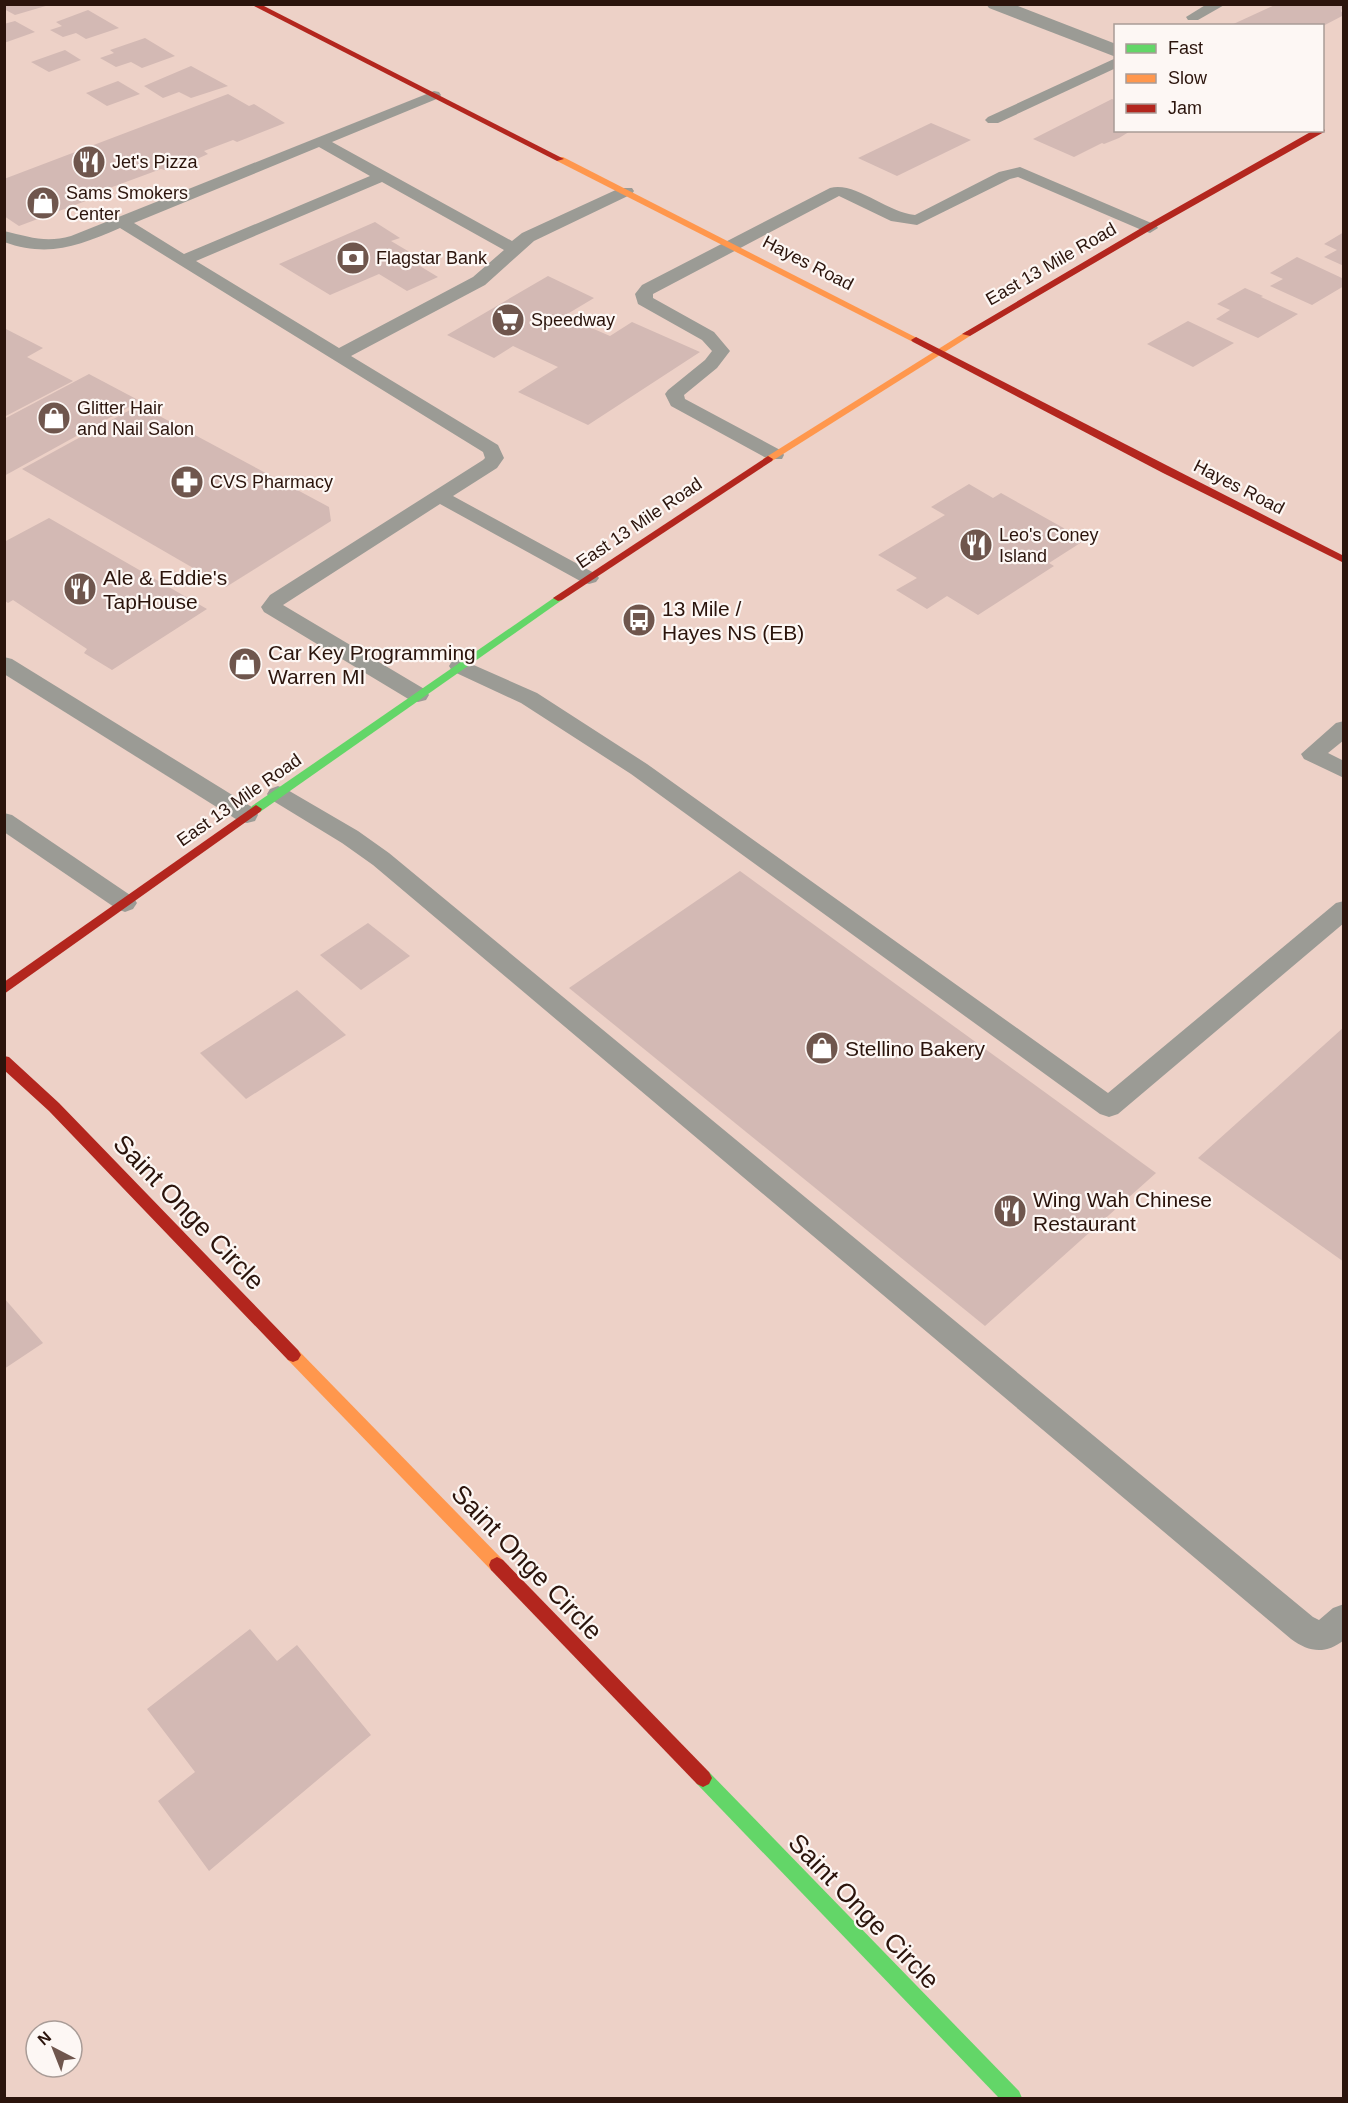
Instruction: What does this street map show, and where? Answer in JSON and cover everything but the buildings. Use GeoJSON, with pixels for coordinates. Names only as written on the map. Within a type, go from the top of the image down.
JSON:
{"type":"FeatureCollection","features":[{"type":"Feature","properties":{"kind":"street","name":"Hayes Road"},"geometry":{"type":"LineString","coordinates":[[253,4],[732,245],[1344,560]]}},
{"type":"Feature","properties":{"kind":"street"},"geometry":{"type":"LineString","coordinates":[[995,4],[1114,50]]}},
{"type":"Feature","properties":{"kind":"street","name":"East 13 Mile Road"},"geometry":{"type":"LineString","coordinates":[[4,989],[418,695],[775,455],[938,352],[1318,132]]}},
{"type":"Feature","properties":{"kind":"street","name":"Saint Onge Circle"},"geometry":{"type":"LineString","coordinates":[[4,1061],[54,1107],[1012,2098]]}},
{"type":"Feature","properties":{"kind":"lane"},"geometry":{"type":"LineString","coordinates":[[1193,17],[1219,4]]}},
{"type":"Feature","properties":{"kind":"lane"},"geometry":{"type":"LineString","coordinates":[[993,120],[1114,63]]}},
{"type":"Feature","properties":{"kind":"lane"},"geometry":{"type":"LineString","coordinates":[[4,236],[22,244],[49,247],[66,244],[434,95]]}},
{"type":"Feature","properties":{"kind":"lane"},"geometry":{"type":"LineString","coordinates":[[321,142],[513,248]]}},
{"type":"Feature","properties":{"kind":"lane"},"geometry":{"type":"LineString","coordinates":[[775,455],[677,402],[675,394],[711,364],[720,351],[708,336],[644,300],[644,294],[648,290],[836,190],[843,191],[897,218],[917,220],[1016,172],[1150,228]]}},
{"type":"Feature","properties":{"kind":"lane"},"geometry":{"type":"LineString","coordinates":[[184,260],[383,176]]}},
{"type":"Feature","properties":{"kind":"lane"},"geometry":{"type":"LineString","coordinates":[[339,355],[479,281],[502,262],[513,248],[528,237],[626,191]]}},
{"type":"Feature","properties":{"kind":"lane"},"geometry":{"type":"LineString","coordinates":[[121,222],[482,443],[494,454],[495,458],[490,464],[277,599],[271,607],[418,695]]}},
{"type":"Feature","properties":{"kind":"lane"},"geometry":{"type":"LineString","coordinates":[[439,496],[589,578]]}},
{"type":"Feature","properties":{"kind":"lane"},"geometry":{"type":"LineString","coordinates":[[4,664],[247,815]]}},
{"type":"Feature","properties":{"kind":"lane"},"geometry":{"type":"LineString","coordinates":[[460,666],[529,698],[621,756],[1109,1107],[1344,909]]}},
{"type":"Feature","properties":{"kind":"lane"},"geometry":{"type":"LineString","coordinates":[[1344,728],[1312,754],[1344,771]]}},
{"type":"Feature","properties":{"kind":"lane"},"geometry":{"type":"LineString","coordinates":[[278,794],[350,837],[381,859],[1302,1628],[1312,1635],[1324,1636],[1344,1619]]}},
{"type":"Feature","properties":{"kind":"lane"},"geometry":{"type":"LineString","coordinates":[[4,821],[125,903]]}},
{"type":"Feature","properties":{"kind":"traffic: fast"},"geometry":{"type":"LineString","coordinates":[[256,809],[558,598]]}},
{"type":"Feature","properties":{"kind":"traffic: fast"},"geometry":{"type":"LineString","coordinates":[[703,1778],[1012,2098]]}},
{"type":"Feature","properties":{"kind":"traffic: slow"},"geometry":{"type":"LineString","coordinates":[[560,159],[916,340]]}},
{"type":"Feature","properties":{"kind":"traffic: slow"},"geometry":{"type":"LineString","coordinates":[[768,459],[967,334]]}},
{"type":"Feature","properties":{"kind":"traffic: slow"},"geometry":{"type":"LineString","coordinates":[[293,1355],[497,1565]]}},
{"type":"Feature","properties":{"kind":"traffic: jam"},"geometry":{"type":"LineString","coordinates":[[253,4],[560,159]]}},
{"type":"Feature","properties":{"kind":"traffic: jam"},"geometry":{"type":"LineString","coordinates":[[967,334],[1317,132]]}},
{"type":"Feature","properties":{"kind":"traffic: jam"},"geometry":{"type":"LineString","coordinates":[[916,340],[1344,560]]}},
{"type":"Feature","properties":{"kind":"traffic: jam"},"geometry":{"type":"LineString","coordinates":[[558,598],[768,459]]}},
{"type":"Feature","properties":{"kind":"traffic: jam"},"geometry":{"type":"LineString","coordinates":[[4,989],[256,809]]}},
{"type":"Feature","properties":{"kind":"traffic: jam"},"geometry":{"type":"LineString","coordinates":[[4,1061],[54,1107],[293,1355]]}},
{"type":"Feature","properties":{"kind":"traffic: jam"},"geometry":{"type":"LineString","coordinates":[[497,1565],[703,1778]]}},
{"type":"Feature","properties":{"kind":"place","name":"Jet's Pizza"},"geometry":{"type":"Point","coordinates":[89,162]}},
{"type":"Feature","properties":{"kind":"place","name":"Sams Smokers Center"},"geometry":{"type":"Point","coordinates":[43,203]}},
{"type":"Feature","properties":{"kind":"place","name":"Flagstar Bank"},"geometry":{"type":"Point","coordinates":[353,258]}},
{"type":"Feature","properties":{"kind":"place","name":"Speedway"},"geometry":{"type":"Point","coordinates":[508,320]}},
{"type":"Feature","properties":{"kind":"place","name":"Glitter Hair and Nail Salon"},"geometry":{"type":"Point","coordinates":[54,418]}},
{"type":"Feature","properties":{"kind":"place","name":"CVS Pharmacy"},"geometry":{"type":"Point","coordinates":[187,482]}},
{"type":"Feature","properties":{"kind":"place","name":"Leo's Coney Island"},"geometry":{"type":"Point","coordinates":[976,545]}},
{"type":"Feature","properties":{"kind":"place","name":"Ale & Eddie's TapHouse"},"geometry":{"type":"Point","coordinates":[80,589]}},
{"type":"Feature","properties":{"kind":"place","name":"13 Mile / Hayes NS (EB)"},"geometry":{"type":"Point","coordinates":[639,620]}},
{"type":"Feature","properties":{"kind":"place","name":"Car Key Programming Warren MI"},"geometry":{"type":"Point","coordinates":[245,664]}},
{"type":"Feature","properties":{"kind":"place","name":"Stellino Bakery"},"geometry":{"type":"Point","coordinates":[822,1048]}},
{"type":"Feature","properties":{"kind":"place","name":"Wing Wah Chinese Restaurant"},"geometry":{"type":"Point","coordinates":[1010,1211]}}]}
